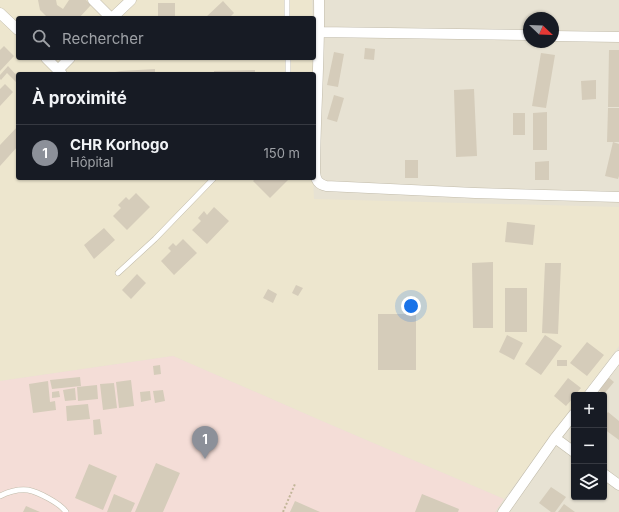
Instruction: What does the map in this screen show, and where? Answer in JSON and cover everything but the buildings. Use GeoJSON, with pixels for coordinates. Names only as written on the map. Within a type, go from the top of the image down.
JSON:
{"type":"FeatureCollection","features":[{"type":"Feature","properties":{"kind":"street"},"geometry":{"type":"LineString","coordinates":[[93,0],[109,16]]}},
{"type":"Feature","properties":{"kind":"street"},"geometry":{"type":"LineString","coordinates":[[113,16],[131,0]]}},
{"type":"Feature","properties":{"kind":"street"},"geometry":{"type":"LineString","coordinates":[[316,87],[319,0]]}},
{"type":"Feature","properties":{"kind":"street"},"geometry":{"type":"LineString","coordinates":[[0,13],[16,28]]}},
{"type":"Feature","properties":{"kind":"street"},"geometry":{"type":"LineString","coordinates":[[317,32],[523,35]]}},
{"type":"Feature","properties":{"kind":"street"},"geometry":{"type":"LineString","coordinates":[[559,36],[619,37]]}},
{"type":"Feature","properties":{"kind":"street"},"geometry":{"type":"LineString","coordinates":[[48,60],[60,72],[69,60]]}},
{"type":"Feature","properties":{"kind":"street"},"geometry":{"type":"LineString","coordinates":[[316,178],[321,185],[326,186],[475,193],[619,197]]}},
{"type":"Feature","properties":{"kind":"street"},"geometry":{"type":"LineString","coordinates":[[591,392],[619,356]]}},
{"type":"Feature","properties":{"kind":"street"},"geometry":{"type":"LineString","coordinates":[[503,512],[571,418]]}},
{"type":"Feature","properties":{"kind":"street"},"geometry":{"type":"LineString","coordinates":[[555,438],[571,450]]}},
{"type":"Feature","properties":{"kind":"street"},"geometry":{"type":"LineString","coordinates":[[607,476],[619,485]]}},
{"type":"Feature","properties":{"kind":"lane"},"geometry":{"type":"LineString","coordinates":[[287,0],[287,16]]}},
{"type":"Feature","properties":{"kind":"lane"},"geometry":{"type":"LineString","coordinates":[[288,60],[288,72]]}},
{"type":"Feature","properties":{"kind":"lane"},"geometry":{"type":"LineString","coordinates":[[118,273],[212,180]]}},
{"type":"Feature","properties":{"kind":"lane"},"geometry":{"type":"LineString","coordinates":[[0,496],[8,492],[27,490],[47,498],[66,512]]}},
{"type":"Feature","properties":{"kind":"path"},"geometry":{"type":"LineString","coordinates":[[283,512],[295,484]]}},
{"type":"Feature","properties":{"kind":"shaded area"},"geometry":{"type":"Polygon","coordinates":[[[0,0],[619,0],[619,512],[0,512],[0,0]]]}},
{"type":"Feature","properties":{"kind":"shaded area"},"geometry":{"type":"Polygon","coordinates":[[[0,0],[312,0],[312,16],[16,16],[16,60],[312,60],[313,72],[16,72],[16,180],[313,180],[314,199],[619,207],[619,346],[584,392],[571,392],[571,410],[504,499],[173,356],[0,381],[0,0]]]}},
{"type":"Feature","properties":{"kind":"shaded area"},"geometry":{"type":"Polygon","coordinates":[[[173,356],[504,499],[495,512],[0,512],[0,381],[173,356]]]}},
{"type":"Feature","properties":{"kind":"place","name":"CHR Korhogo"},"geometry":{"type":"Point","coordinates":[205,459]}}]}
